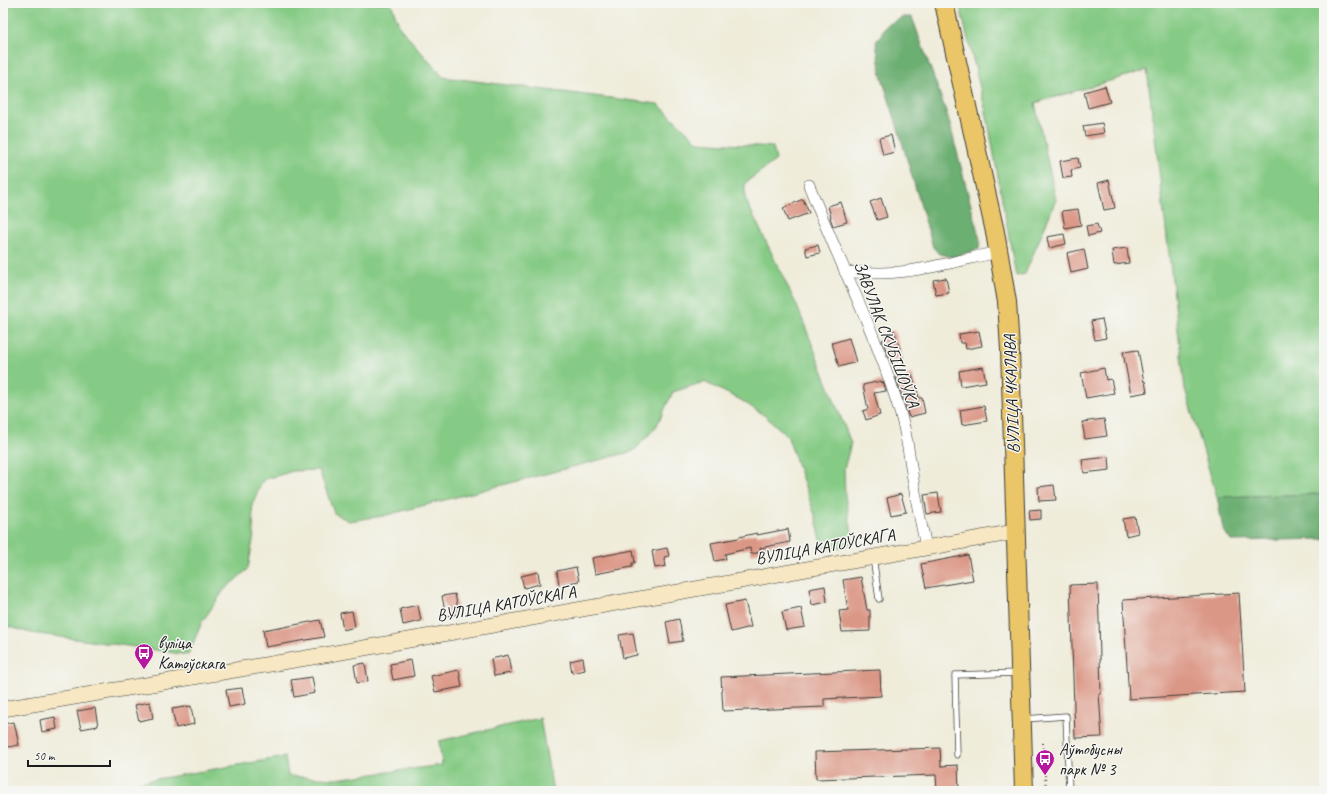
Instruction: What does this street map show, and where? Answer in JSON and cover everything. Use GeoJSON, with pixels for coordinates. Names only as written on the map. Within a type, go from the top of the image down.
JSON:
{"type":"FeatureCollection","features":[{"type":"Feature","properties":{"kind":"highway","name":"ВУЛІЦА ЧКАЛАВА"},"geometry":{"type":"LineString","coordinates":[[944,3],[986,192],[1007,302],[1010,350],[1024,791]]}},
{"type":"Feature","properties":{"kind":"main road","name":"ВУЛІЦА КАТОЎСКАГА"},"geometry":{"type":"LineString","coordinates":[[3,709],[330,654],[1015,532]]}},
{"type":"Feature","properties":{"kind":"street","name":"ЗАВУЛАК СКУБІШОЎКА"},"geometry":{"type":"LineString","coordinates":[[809,185],[826,229],[888,374],[909,447],[914,486],[926,548]]}},
{"type":"Feature","properties":{"kind":"street"},"geometry":{"type":"LineString","coordinates":[[845,272],[882,273],[908,270],[998,252]]}},
{"type":"Feature","properties":{"kind":"lane"},"geometry":{"type":"LineString","coordinates":[[873,557],[879,599]]}},
{"type":"Feature","properties":{"kind":"lane"},"geometry":{"type":"LineString","coordinates":[[957,756],[955,675],[1020,673]]}},
{"type":"Feature","properties":{"kind":"lane"},"geometry":{"type":"LineString","coordinates":[[1022,719],[1066,716],[1069,791]]}},
{"type":"Feature","properties":{"kind":"path"},"geometry":{"type":"LineString","coordinates":[[1043,743],[1046,791]]}},
{"type":"Feature","properties":{"kind":"green space"},"geometry":{"type":"Polygon","coordinates":[[[3,3],[391,3],[400,28],[443,77],[658,104],[698,142],[773,147],[776,160],[745,183],[745,198],[797,306],[851,443],[844,469],[845,496],[854,543],[838,548],[823,549],[816,518],[787,435],[765,416],[741,400],[704,382],[673,392],[656,427],[634,451],[383,516],[349,521],[334,513],[319,470],[293,471],[263,480],[252,505],[254,534],[248,569],[224,590],[202,622],[188,655],[31,633],[3,625],[3,3]]]}},
{"type":"Feature","properties":{"kind":"green space"},"geometry":{"type":"Polygon","coordinates":[[[959,3],[1324,3],[1324,494],[1217,497],[1185,389],[1147,70],[1035,103],[1056,200],[1025,274],[1016,276],[987,116],[959,3]]]}},
{"type":"Feature","properties":{"kind":"green space"},"geometry":{"type":"Polygon","coordinates":[[[904,17],[912,17],[948,117],[980,240],[979,249],[952,257],[939,254],[933,247],[881,75],[876,42],[887,25],[904,17]]]}},
{"type":"Feature","properties":{"kind":"green space"},"geometry":{"type":"Polygon","coordinates":[[[1324,494],[1324,539],[1231,541],[1223,529],[1217,497],[1324,494]]]}},
{"type":"Feature","properties":{"kind":"green space"},"geometry":{"type":"Polygon","coordinates":[[[540,718],[553,791],[123,791],[121,785],[285,757],[288,776],[335,779],[442,765],[439,741],[540,718]]]}},
{"type":"Feature","properties":{"kind":"building"},"geometry":{"type":"Polygon","coordinates":[[[1105,86],[1110,102],[1088,108],[1084,92],[1105,86]]]}},
{"type":"Feature","properties":{"kind":"building"},"geometry":{"type":"Polygon","coordinates":[[[1102,123],[1104,133],[1085,136],[1083,126],[1102,123]]]}},
{"type":"Feature","properties":{"kind":"building"},"geometry":{"type":"Polygon","coordinates":[[[891,135],[895,152],[883,155],[879,138],[891,135]]]}},
{"type":"Feature","properties":{"kind":"building"},"geometry":{"type":"Polygon","coordinates":[[[1078,158],[1080,168],[1071,170],[1072,177],[1063,178],[1060,161],[1078,158]]]}},
{"type":"Feature","properties":{"kind":"building"},"geometry":{"type":"Polygon","coordinates":[[[1109,180],[1115,208],[1104,210],[1098,183],[1109,180]]]}},
{"type":"Feature","properties":{"kind":"building"},"geometry":{"type":"Polygon","coordinates":[[[881,198],[887,217],[877,220],[870,202],[881,198]]]}},
{"type":"Feature","properties":{"kind":"building"},"geometry":{"type":"Polygon","coordinates":[[[803,199],[809,213],[788,221],[783,208],[803,199]]]}},
{"type":"Feature","properties":{"kind":"building"},"geometry":{"type":"Polygon","coordinates":[[[841,202],[847,222],[833,226],[828,206],[841,202]]]}},
{"type":"Feature","properties":{"kind":"building"},"geometry":{"type":"Polygon","coordinates":[[[1078,209],[1081,225],[1065,228],[1062,211],[1078,209]]]}},
{"type":"Feature","properties":{"kind":"building"},"geometry":{"type":"Polygon","coordinates":[[[1097,224],[1100,233],[1088,236],[1086,226],[1097,224]]]}},
{"type":"Feature","properties":{"kind":"building"},"geometry":{"type":"Polygon","coordinates":[[[1064,234],[1066,244],[1049,248],[1047,237],[1064,234]]]}},
{"type":"Feature","properties":{"kind":"building"},"geometry":{"type":"Polygon","coordinates":[[[818,245],[820,253],[807,256],[805,248],[818,245]]]}},
{"type":"Feature","properties":{"kind":"building"},"geometry":{"type":"Polygon","coordinates":[[[1127,248],[1129,263],[1114,265],[1112,250],[1127,248]]]}},
{"type":"Feature","properties":{"kind":"building"},"geometry":{"type":"Polygon","coordinates":[[[1084,249],[1088,269],[1071,273],[1067,253],[1084,249]]]}},
{"type":"Feature","properties":{"kind":"building"},"geometry":{"type":"Polygon","coordinates":[[[946,278],[949,293],[936,295],[933,280],[946,278]]]}},
{"type":"Feature","properties":{"kind":"building"},"geometry":{"type":"Polygon","coordinates":[[[1102,319],[1106,338],[1095,340],[1091,321],[1102,319]]]}},
{"type":"Feature","properties":{"kind":"building"},"geometry":{"type":"Polygon","coordinates":[[[894,330],[903,358],[891,362],[882,340],[887,338],[885,333],[894,330]]]}},
{"type":"Feature","properties":{"kind":"building"},"geometry":{"type":"Polygon","coordinates":[[[979,331],[982,346],[966,349],[965,343],[960,343],[959,334],[979,331]]]}},
{"type":"Feature","properties":{"kind":"building"},"geometry":{"type":"Polygon","coordinates":[[[849,338],[856,362],[839,367],[832,343],[849,338]]]}},
{"type":"Feature","properties":{"kind":"building"},"geometry":{"type":"Polygon","coordinates":[[[1138,350],[1147,392],[1131,395],[1123,352],[1138,350]]]}},
{"type":"Feature","properties":{"kind":"building"},"geometry":{"type":"Polygon","coordinates":[[[983,367],[986,382],[961,386],[959,371],[983,367]]]}},
{"type":"Feature","properties":{"kind":"building"},"geometry":{"type":"Polygon","coordinates":[[[1104,368],[1106,380],[1111,379],[1114,393],[1086,398],[1081,373],[1104,368]]]}},
{"type":"Feature","properties":{"kind":"building"},"geometry":{"type":"Polygon","coordinates":[[[912,374],[919,398],[922,398],[925,413],[909,417],[896,378],[912,374]]]}},
{"type":"Feature","properties":{"kind":"building"},"geometry":{"type":"Polygon","coordinates":[[[881,381],[881,383],[883,382],[886,391],[874,393],[880,415],[866,420],[863,411],[868,409],[863,385],[881,381]]]}},
{"type":"Feature","properties":{"kind":"building"},"geometry":{"type":"Polygon","coordinates":[[[984,406],[987,421],[962,425],[960,410],[984,406]]]}},
{"type":"Feature","properties":{"kind":"building"},"geometry":{"type":"Polygon","coordinates":[[[1104,419],[1107,436],[1085,439],[1082,422],[1104,419]]]}},
{"type":"Feature","properties":{"kind":"building"},"geometry":{"type":"Polygon","coordinates":[[[1109,457],[1110,470],[1084,473],[1082,460],[1109,457]]]}},
{"type":"Feature","properties":{"kind":"building"},"geometry":{"type":"Polygon","coordinates":[[[1054,485],[1056,500],[1039,501],[1038,487],[1054,485]]]}},
{"type":"Feature","properties":{"kind":"building"},"geometry":{"type":"Polygon","coordinates":[[[938,493],[941,512],[927,514],[924,495],[938,493]]]}},
{"type":"Feature","properties":{"kind":"building"},"geometry":{"type":"Polygon","coordinates":[[[901,494],[906,512],[891,515],[887,498],[901,494]]]}},
{"type":"Feature","properties":{"kind":"building"},"geometry":{"type":"Polygon","coordinates":[[[1041,510],[1041,519],[1030,520],[1029,511],[1041,510]]]}},
{"type":"Feature","properties":{"kind":"building"},"geometry":{"type":"Polygon","coordinates":[[[1135,517],[1138,533],[1126,536],[1123,519],[1135,517]]]}},
{"type":"Feature","properties":{"kind":"building"},"geometry":{"type":"Polygon","coordinates":[[[788,529],[790,542],[760,548],[761,552],[751,554],[750,548],[725,554],[726,559],[715,561],[711,543],[757,533],[757,535],[788,529]]]}},
{"type":"Feature","properties":{"kind":"building"},"geometry":{"type":"Polygon","coordinates":[[[667,548],[669,556],[664,557],[666,566],[655,568],[652,551],[667,548]]]}},
{"type":"Feature","properties":{"kind":"building"},"geometry":{"type":"Polygon","coordinates":[[[633,550],[635,563],[632,563],[632,567],[595,574],[592,558],[633,550]]]}},
{"type":"Feature","properties":{"kind":"building"},"geometry":{"type":"Polygon","coordinates":[[[968,555],[973,580],[926,588],[921,564],[968,555]]]}},
{"type":"Feature","properties":{"kind":"building"},"geometry":{"type":"Polygon","coordinates":[[[576,567],[579,581],[559,585],[557,571],[576,567]]]}},
{"type":"Feature","properties":{"kind":"building"},"geometry":{"type":"Polygon","coordinates":[[[538,572],[540,584],[524,588],[521,576],[538,572]]]}},
{"type":"Feature","properties":{"kind":"building"},"geometry":{"type":"Polygon","coordinates":[[[861,577],[867,610],[870,610],[870,631],[842,632],[839,611],[848,610],[843,580],[861,577]]]}},
{"type":"Feature","properties":{"kind":"building"},"geometry":{"type":"Polygon","coordinates":[[[1098,584],[1101,694],[1099,694],[1102,737],[1075,738],[1070,585],[1098,584]]]}},
{"type":"Feature","properties":{"kind":"building"},"geometry":{"type":"Polygon","coordinates":[[[825,586],[827,602],[812,605],[809,589],[825,586]]]}},
{"type":"Feature","properties":{"kind":"building"},"geometry":{"type":"Polygon","coordinates":[[[1239,593],[1245,692],[1129,699],[1123,600],[1239,593]]]}},
{"type":"Feature","properties":{"kind":"building"},"geometry":{"type":"Polygon","coordinates":[[[455,594],[459,614],[446,616],[442,596],[455,594]]]}},
{"type":"Feature","properties":{"kind":"building"},"geometry":{"type":"Polygon","coordinates":[[[745,601],[751,627],[731,632],[725,605],[745,601]]]}},
{"type":"Feature","properties":{"kind":"building"},"geometry":{"type":"Polygon","coordinates":[[[418,605],[421,621],[403,625],[400,609],[418,605]]]}},
{"type":"Feature","properties":{"kind":"building"},"geometry":{"type":"Polygon","coordinates":[[[801,608],[805,627],[786,630],[782,612],[801,608]]]}},
{"type":"Feature","properties":{"kind":"building"},"geometry":{"type":"Polygon","coordinates":[[[352,611],[355,627],[343,630],[340,613],[352,611]]]}},
{"type":"Feature","properties":{"kind":"building"},"geometry":{"type":"Polygon","coordinates":[[[679,619],[683,641],[670,643],[666,622],[679,619]]]}},
{"type":"Feature","properties":{"kind":"building"},"geometry":{"type":"Polygon","coordinates":[[[320,620],[324,637],[266,647],[263,630],[320,620]]]}},
{"type":"Feature","properties":{"kind":"building"},"geometry":{"type":"Polygon","coordinates":[[[633,633],[637,655],[623,658],[619,635],[633,633]]]}},
{"type":"Feature","properties":{"kind":"building"},"geometry":{"type":"Polygon","coordinates":[[[508,655],[511,673],[494,676],[491,659],[508,655]]]}},
{"type":"Feature","properties":{"kind":"building"},"geometry":{"type":"Polygon","coordinates":[[[583,658],[585,670],[572,673],[570,661],[583,658]]]}},
{"type":"Feature","properties":{"kind":"building"},"geometry":{"type":"Polygon","coordinates":[[[411,660],[414,676],[393,680],[390,664],[411,660]]]}},
{"type":"Feature","properties":{"kind":"building"},"geometry":{"type":"Polygon","coordinates":[[[365,663],[368,681],[357,683],[354,665],[365,663]]]}},
{"type":"Feature","properties":{"kind":"building"},"geometry":{"type":"Polygon","coordinates":[[[459,670],[462,687],[435,692],[431,676],[459,670]]]}},
{"type":"Feature","properties":{"kind":"building"},"geometry":{"type":"Polygon","coordinates":[[[880,670],[881,696],[824,699],[824,707],[723,711],[721,677],[880,670]]]}},
{"type":"Feature","properties":{"kind":"building"},"geometry":{"type":"Polygon","coordinates":[[[312,677],[315,693],[294,697],[291,680],[312,677]]]}},
{"type":"Feature","properties":{"kind":"building"},"geometry":{"type":"Polygon","coordinates":[[[242,688],[245,704],[229,707],[226,690],[242,688]]]}},
{"type":"Feature","properties":{"kind":"building"},"geometry":{"type":"Polygon","coordinates":[[[150,702],[153,718],[139,721],[135,705],[150,702]]]}},
{"type":"Feature","properties":{"kind":"building"},"geometry":{"type":"Polygon","coordinates":[[[191,706],[194,724],[176,728],[172,709],[191,706]]]}},
{"type":"Feature","properties":{"kind":"building"},"geometry":{"type":"Polygon","coordinates":[[[95,708],[98,726],[81,729],[77,711],[95,708]]]}},
{"type":"Feature","properties":{"kind":"building"},"geometry":{"type":"Polygon","coordinates":[[[55,717],[57,729],[42,732],[40,720],[55,717]]]}},
{"type":"Feature","properties":{"kind":"building"},"geometry":{"type":"Polygon","coordinates":[[[14,722],[19,745],[3,748],[3,724],[14,722]]]}},
{"type":"Feature","properties":{"kind":"building"},"geometry":{"type":"Polygon","coordinates":[[[940,748],[941,766],[958,765],[959,791],[937,791],[936,775],[816,779],[815,752],[940,748]]]}},
{"type":"Feature","properties":{"kind":"place","name":"вуліца Катоўскага"},"geometry":{"type":"Point","coordinates":[144,670]}},
{"type":"Feature","properties":{"kind":"place","name":"Аўтобусны парк № 3"},"geometry":{"type":"Point","coordinates":[1045,776]}}]}
